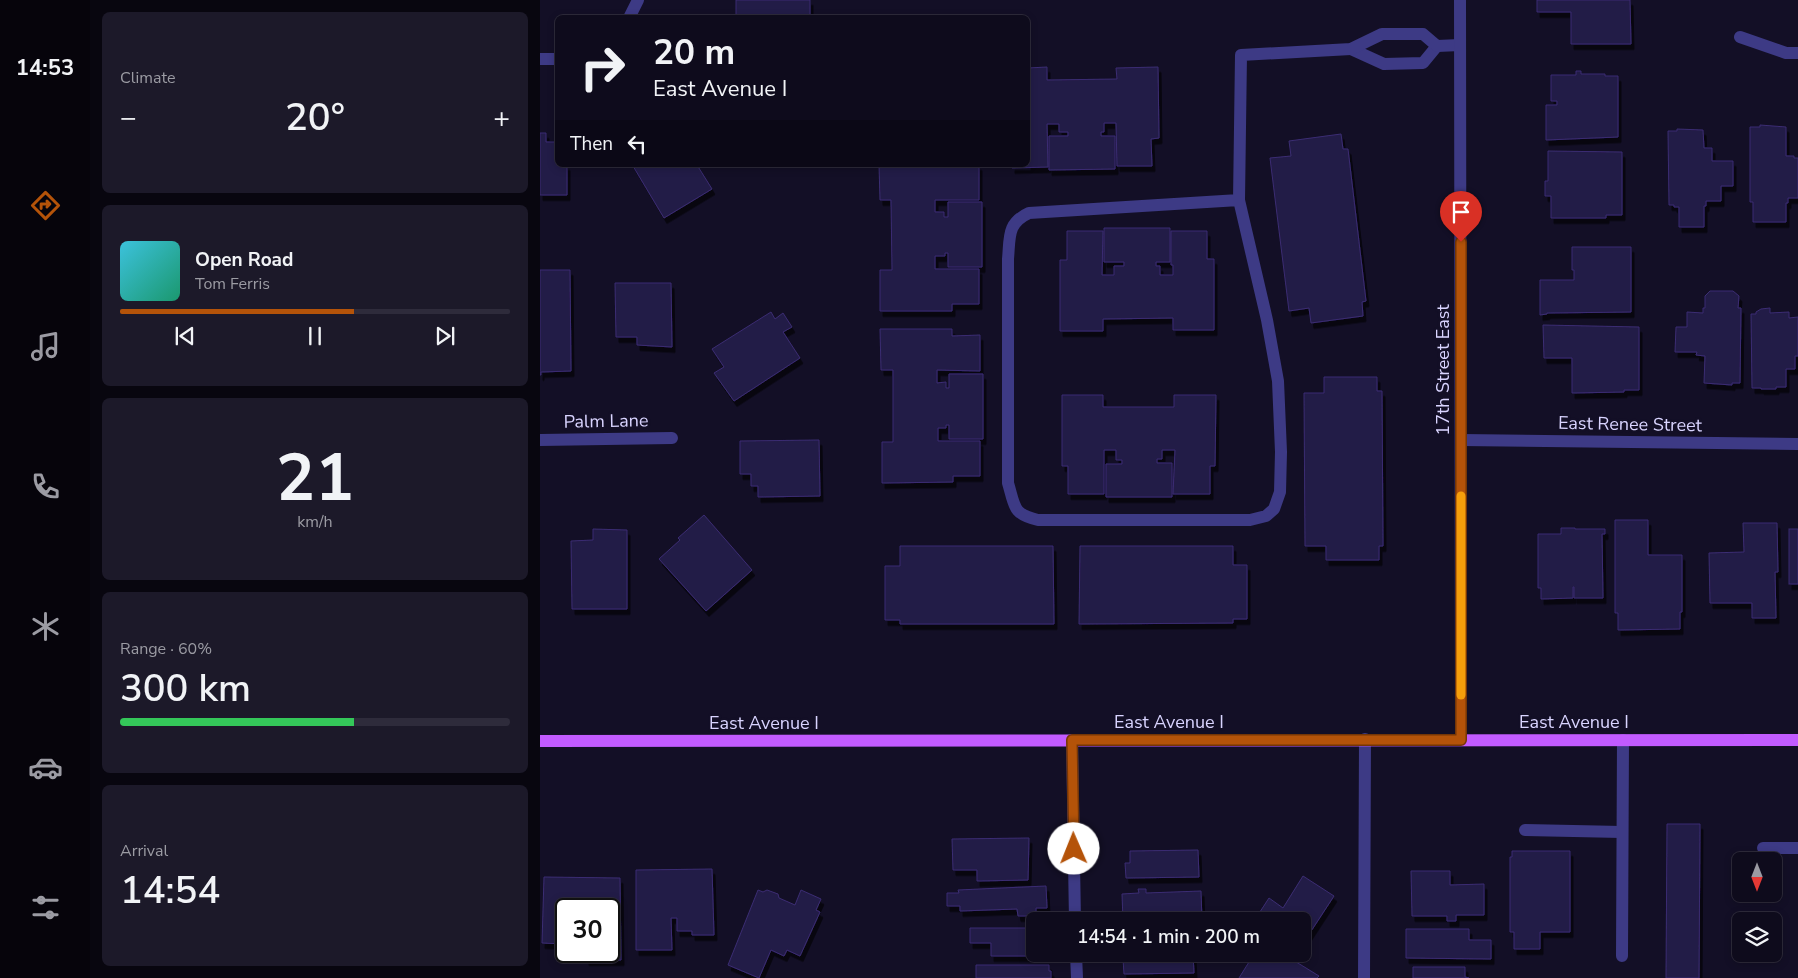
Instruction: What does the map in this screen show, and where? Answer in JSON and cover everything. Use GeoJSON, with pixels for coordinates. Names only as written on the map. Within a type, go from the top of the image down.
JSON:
{"type":"FeatureCollection","features":[{"type":"Feature","properties":{"kind":"main road","name":"East Avenue I"},"geometry":{"type":"LineString","coordinates":[[540,741],[1798,740]]}},
{"type":"Feature","properties":{"kind":"street"},"geometry":{"type":"LineString","coordinates":[[630,15],[638,0]]}},
{"type":"Feature","properties":{"kind":"street","name":"17th Street East"},"geometry":{"type":"LineString","coordinates":[[1460,0],[1461,740]]}},
{"type":"Feature","properties":{"kind":"street"},"geometry":{"type":"LineString","coordinates":[[1239,200],[1029,213],[1020,217],[1011,227],[1008,259],[1008,483],[1016,509],[1023,517],[1038,520],[1250,520],[1266,516],[1274,509],[1280,492],[1281,452],[1278,381],[1267,320],[1239,200],[1242,55],[1351,49],[1382,34],[1422,34],[1437,46],[1460,45]]}},
{"type":"Feature","properties":{"kind":"street"},"geometry":{"type":"LineString","coordinates":[[1740,36],[1786,53],[1798,53]]}},
{"type":"Feature","properties":{"kind":"street"},"geometry":{"type":"LineString","coordinates":[[1351,49],[1384,64],[1423,63],[1437,46]]}},
{"type":"Feature","properties":{"kind":"street"},"geometry":{"type":"LineString","coordinates":[[540,59],[555,59]]}},
{"type":"Feature","properties":{"kind":"street","name":"Palm Lane"},"geometry":{"type":"LineString","coordinates":[[540,440],[672,438]]}},
{"type":"Feature","properties":{"kind":"street","name":"East Renee Street"},"geometry":{"type":"LineString","coordinates":[[1461,440],[1798,444]]}},
{"type":"Feature","properties":{"kind":"street"},"geometry":{"type":"LineString","coordinates":[[1364,978],[1365,739]]}},
{"type":"Feature","properties":{"kind":"street"},"geometry":{"type":"LineString","coordinates":[[1072,740],[1076,912]]}},
{"type":"Feature","properties":{"kind":"street"},"geometry":{"type":"LineString","coordinates":[[1622,956],[1623,740]]}},
{"type":"Feature","properties":{"kind":"street"},"geometry":{"type":"LineString","coordinates":[[1525,830],[1622,832]]}},
{"type":"Feature","properties":{"kind":"street"},"geometry":{"type":"LineString","coordinates":[[1763,848],[1798,848]]}},
{"type":"Feature","properties":{"kind":"street"},"geometry":{"type":"LineString","coordinates":[[1076,962],[1076,978]]}},
{"type":"Feature","properties":{"kind":"building"},"geometry":{"type":"Polygon","coordinates":[[[736,0],[810,0],[810,15],[736,15],[736,0]]]}},
{"type":"Feature","properties":{"kind":"building"},"geometry":{"type":"Polygon","coordinates":[[[1537,0],[1630,0],[1631,44],[1571,44],[1571,12],[1537,12],[1537,0]]]}},
{"type":"Feature","properties":{"kind":"building"},"geometry":{"type":"Polygon","coordinates":[[[1047,67],[1047,80],[1117,79],[1116,68],[1158,67],[1159,138],[1151,139],[1152,166],[1117,166],[1116,123],[1104,123],[1104,132],[1101,132],[1101,136],[1115,136],[1115,169],[1049,170],[1049,136],[1068,136],[1068,132],[1059,132],[1059,124],[1047,124],[1048,167],[1012,168],[1030,167],[1030,68],[1047,67]]]}},
{"type":"Feature","properties":{"kind":"building"},"geometry":{"type":"Polygon","coordinates":[[[1576,71],[1581,71],[1581,74],[1618,76],[1618,137],[1546,140],[1546,105],[1557,105],[1557,101],[1551,101],[1551,75],[1576,75],[1576,71]]]}},
{"type":"Feature","properties":{"kind":"building"},"geometry":{"type":"Polygon","coordinates":[[[1760,125],[1786,127],[1786,156],[1798,158],[1798,198],[1788,198],[1788,203],[1786,203],[1786,222],[1753,222],[1753,202],[1750,202],[1750,127],[1760,127],[1760,125]]]}},
{"type":"Feature","properties":{"kind":"building"},"geometry":{"type":"Polygon","coordinates":[[[1677,129],[1703,130],[1704,148],[1712,148],[1712,161],[1733,161],[1733,186],[1721,186],[1721,201],[1706,201],[1706,206],[1704,206],[1704,227],[1679,227],[1679,207],[1669,205],[1668,131],[1677,131],[1677,129]]]}},
{"type":"Feature","properties":{"kind":"building"},"geometry":{"type":"Polygon","coordinates":[[[540,133],[546,133],[546,142],[555,142],[555,167],[567,167],[567,195],[540,195],[540,133]]]}},
{"type":"Feature","properties":{"kind":"building"},"geometry":{"type":"Polygon","coordinates":[[[1341,134],[1343,149],[1348,149],[1366,301],[1362,302],[1363,316],[1311,323],[1309,308],[1289,311],[1270,158],[1291,156],[1289,141],[1341,134]]]}},
{"type":"Feature","properties":{"kind":"building"},"geometry":{"type":"Polygon","coordinates":[[[1548,151],[1622,152],[1622,215],[1606,215],[1606,218],[1551,218],[1551,196],[1545,196],[1545,181],[1548,181],[1548,151]]]}},
{"type":"Feature","properties":{"kind":"building"},"geometry":{"type":"Polygon","coordinates":[[[634,167],[698,167],[712,189],[664,218],[634,167]]]}},
{"type":"Feature","properties":{"kind":"building"},"geometry":{"type":"Polygon","coordinates":[[[879,167],[979,167],[979,200],[935,200],[935,212],[944,212],[944,217],[948,217],[948,202],[982,202],[982,267],[948,267],[948,253],[945,253],[945,256],[935,256],[935,269],[979,269],[979,304],[952,304],[952,311],[880,311],[880,270],[892,270],[891,200],[880,200],[879,167]]]}},
{"type":"Feature","properties":{"kind":"building"},"geometry":{"type":"Polygon","coordinates":[[[1104,228],[1170,228],[1170,262],[1156,262],[1156,266],[1160,266],[1160,275],[1173,275],[1173,265],[1171,265],[1171,231],[1207,231],[1207,259],[1214,259],[1214,330],[1173,330],[1173,318],[1103,319],[1103,331],[1060,331],[1060,260],[1067,260],[1067,231],[1103,231],[1102,275],[1114,275],[1114,266],[1124,266],[1124,262],[1104,262],[1104,228]]]}},
{"type":"Feature","properties":{"kind":"building"},"geometry":{"type":"Polygon","coordinates":[[[1572,247],[1631,247],[1631,312],[1547,313],[1540,315],[1540,280],[1574,280],[1572,247]]]}},
{"type":"Feature","properties":{"kind":"building"},"geometry":{"type":"Polygon","coordinates":[[[540,270],[570,270],[571,371],[541,372],[540,375],[540,270]]]}},
{"type":"Feature","properties":{"kind":"building"},"geometry":{"type":"Polygon","coordinates":[[[615,283],[671,283],[672,347],[637,345],[637,337],[616,337],[615,283]]]}},
{"type":"Feature","properties":{"kind":"building"},"geometry":{"type":"Polygon","coordinates":[[[1710,291],[1733,291],[1739,296],[1738,308],[1741,308],[1740,383],[1732,383],[1732,385],[1704,383],[1705,356],[1696,355],[1697,352],[1675,352],[1676,327],[1687,327],[1687,312],[1703,313],[1705,296],[1710,291]]]}},
{"type":"Feature","properties":{"kind":"building"},"geometry":{"type":"Polygon","coordinates":[[[1770,308],[1770,313],[1789,312],[1789,318],[1798,317],[1798,356],[1795,356],[1795,369],[1786,369],[1786,387],[1776,387],[1776,389],[1752,388],[1751,314],[1756,314],[1761,309],[1770,308]]]}},
{"type":"Feature","properties":{"kind":"building"},"geometry":{"type":"Polygon","coordinates":[[[771,312],[775,319],[783,313],[792,327],[783,332],[800,358],[734,401],[714,373],[724,367],[712,349],[771,312]]]}},
{"type":"Feature","properties":{"kind":"building"},"geometry":{"type":"Polygon","coordinates":[[[1543,325],[1639,327],[1639,390],[1572,393],[1572,358],[1544,358],[1543,325]]]}},
{"type":"Feature","properties":{"kind":"building"},"geometry":{"type":"Polygon","coordinates":[[[880,329],[952,329],[952,336],[980,335],[980,371],[937,370],[937,383],[946,382],[946,388],[949,388],[949,374],[983,374],[983,439],[949,439],[949,425],[946,425],[946,428],[938,428],[938,441],[980,441],[980,476],[953,476],[953,482],[882,483],[882,442],[893,442],[893,370],[881,370],[880,329]]]}},
{"type":"Feature","properties":{"kind":"building"},"geometry":{"type":"Polygon","coordinates":[[[1324,377],[1377,377],[1377,391],[1382,391],[1383,546],[1379,546],[1379,560],[1326,560],[1326,546],[1305,546],[1304,393],[1324,393],[1324,377]]]}},
{"type":"Feature","properties":{"kind":"building"},"geometry":{"type":"Polygon","coordinates":[[[1062,395],[1103,395],[1103,407],[1174,407],[1174,395],[1216,395],[1215,466],[1210,466],[1210,494],[1173,494],[1175,450],[1162,450],[1162,459],[1157,459],[1157,463],[1172,463],[1172,497],[1106,497],[1106,464],[1122,464],[1122,460],[1116,460],[1116,450],[1104,450],[1104,494],[1068,494],[1068,466],[1062,466],[1062,395]]]}},
{"type":"Feature","properties":{"kind":"building"},"geometry":{"type":"Polygon","coordinates":[[[819,440],[820,496],[758,497],[758,486],[751,486],[751,474],[740,474],[740,441],[819,440]]]}},
{"type":"Feature","properties":{"kind":"building"},"geometry":{"type":"Polygon","coordinates":[[[704,515],[752,570],[706,611],[659,559],[680,540],[678,538],[704,515]]]}},
{"type":"Feature","properties":{"kind":"building"},"geometry":{"type":"Polygon","coordinates":[[[1615,520],[1648,520],[1648,555],[1682,555],[1682,612],[1680,612],[1680,629],[1618,630],[1618,613],[1615,613],[1615,520]]]}},
{"type":"Feature","properties":{"kind":"building"},"geometry":{"type":"Polygon","coordinates":[[[1743,523],[1777,523],[1778,572],[1775,572],[1776,618],[1752,618],[1752,603],[1710,603],[1709,553],[1744,552],[1743,523]]]}},
{"type":"Feature","properties":{"kind":"building"},"geometry":{"type":"Polygon","coordinates":[[[1561,528],[1605,529],[1605,534],[1602,534],[1603,598],[1574,598],[1573,587],[1573,598],[1541,599],[1541,588],[1538,588],[1538,534],[1561,534],[1561,528]]]}},
{"type":"Feature","properties":{"kind":"building"},"geometry":{"type":"Polygon","coordinates":[[[593,529],[627,530],[627,609],[572,609],[571,541],[593,540],[593,529]]]}},
{"type":"Feature","properties":{"kind":"building"},"geometry":{"type":"Polygon","coordinates":[[[1789,529],[1798,529],[1798,584],[1789,584],[1789,529]]]}},
{"type":"Feature","properties":{"kind":"building"},"geometry":{"type":"Polygon","coordinates":[[[900,546],[1053,546],[1054,624],[900,624],[900,620],[885,620],[885,566],[900,566],[900,546]]]}},
{"type":"Feature","properties":{"kind":"building"},"geometry":{"type":"Polygon","coordinates":[[[1080,546],[1233,546],[1233,565],[1247,565],[1247,619],[1233,619],[1233,623],[1079,624],[1080,546]]]}},
{"type":"Feature","properties":{"kind":"building"},"geometry":{"type":"Polygon","coordinates":[[[1667,824],[1700,824],[1699,978],[1666,978],[1667,824]]]}},
{"type":"Feature","properties":{"kind":"building"},"geometry":{"type":"Polygon","coordinates":[[[1029,838],[1028,880],[977,881],[977,870],[953,870],[952,839],[1029,838]]]}},
{"type":"Feature","properties":{"kind":"building"},"geometry":{"type":"Polygon","coordinates":[[[1198,850],[1199,877],[1126,878],[1125,863],[1130,863],[1130,851],[1198,850]]]}},
{"type":"Feature","properties":{"kind":"building"},"geometry":{"type":"Polygon","coordinates":[[[1512,851],[1570,851],[1570,932],[1540,932],[1540,949],[1514,949],[1514,932],[1510,932],[1510,857],[1512,857],[1512,851]]]}},
{"type":"Feature","properties":{"kind":"building"},"geometry":{"type":"Polygon","coordinates":[[[712,869],[714,935],[692,935],[692,931],[677,931],[677,918],[671,918],[672,950],[636,950],[636,870],[712,869]]]}},
{"type":"Feature","properties":{"kind":"building"},"geometry":{"type":"Polygon","coordinates":[[[1411,871],[1450,871],[1450,885],[1484,884],[1484,915],[1456,915],[1456,921],[1447,921],[1447,916],[1412,916],[1411,871]]]}},
{"type":"Feature","properties":{"kind":"building"},"geometry":{"type":"Polygon","coordinates":[[[1303,876],[1334,896],[1311,931],[1311,912],[1260,912],[1269,898],[1283,908],[1303,876]]]}},
{"type":"Feature","properties":{"kind":"building"},"geometry":{"type":"Polygon","coordinates":[[[544,877],[620,878],[621,960],[620,898],[555,898],[555,944],[542,943],[544,877]]]}},
{"type":"Feature","properties":{"kind":"building"},"geometry":{"type":"Polygon","coordinates":[[[1046,886],[1047,908],[1036,908],[1036,912],[1026,912],[1026,916],[1018,916],[1017,909],[960,911],[960,906],[947,906],[947,893],[959,893],[958,890],[1046,886]]]}},
{"type":"Feature","properties":{"kind":"building"},"geometry":{"type":"Polygon","coordinates":[[[1138,889],[1146,889],[1146,893],[1201,891],[1202,912],[1123,912],[1122,894],[1139,893],[1138,889]]]}},
{"type":"Feature","properties":{"kind":"building"},"geometry":{"type":"Polygon","coordinates":[[[758,890],[763,892],[767,890],[778,894],[779,898],[795,905],[801,890],[821,899],[816,910],[820,912],[800,956],[787,950],[784,956],[771,950],[759,978],[728,965],[758,890]]]}},
{"type":"Feature","properties":{"kind":"building"},"geometry":{"type":"Polygon","coordinates":[[[970,928],[1026,928],[1026,956],[991,956],[991,943],[970,943],[970,928]]]}},
{"type":"Feature","properties":{"kind":"building"},"geometry":{"type":"Polygon","coordinates":[[[1406,929],[1469,929],[1469,940],[1491,940],[1491,959],[1406,958],[1406,929]]]}},
{"type":"Feature","properties":{"kind":"building"},"geometry":{"type":"Polygon","coordinates":[[[1123,962],[1193,962],[1194,973],[1124,974],[1123,962]]]}},
{"type":"Feature","properties":{"kind":"building"},"geometry":{"type":"Polygon","coordinates":[[[1249,962],[1296,962],[1319,976],[1317,978],[1239,978],[1249,962]]]}},
{"type":"Feature","properties":{"kind":"building"},"geometry":{"type":"Polygon","coordinates":[[[976,965],[1049,965],[1051,978],[976,978],[976,965]]]}},
{"type":"Feature","properties":{"kind":"building"},"geometry":{"type":"Polygon","coordinates":[[[1413,967],[1465,967],[1465,977],[1469,978],[1413,978],[1413,967]]]}},
{"type":"Feature","properties":{"kind":"slow traffic"},"geometry":{"type":"LineString","coordinates":[[1461,496],[1461,695]]}},
{"type":"Feature","properties":{"kind":"route"},"geometry":{"type":"LineString","coordinates":[[1074,849],[1072,740],[1461,740],[1461,242]]}}]}
